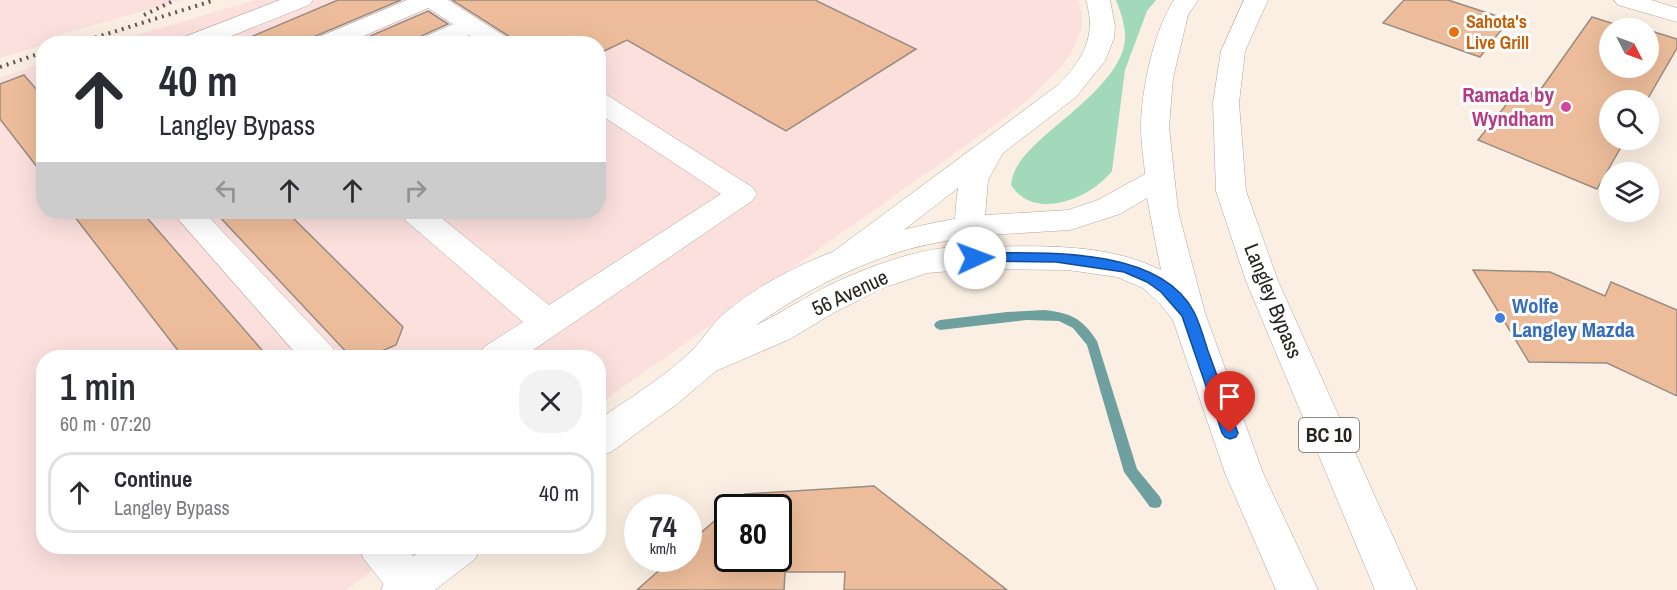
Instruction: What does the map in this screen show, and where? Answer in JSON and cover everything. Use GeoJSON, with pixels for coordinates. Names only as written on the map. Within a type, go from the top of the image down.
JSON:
{"type":"FeatureCollection","features":[{"type":"Feature","properties":{"kind":"main road"},"geometry":{"type":"LineString","coordinates":[[209,36],[301,0]]}},
{"type":"Feature","properties":{"kind":"main road"},"geometry":{"type":"LineString","coordinates":[[342,36],[429,0],[488,36]]}},
{"type":"Feature","properties":{"kind":"main road","name":"56 Avenue"},"geometry":{"type":"LineString","coordinates":[[845,259],[1067,91],[1086,74],[1102,44],[1104,25],[1098,0]]}},
{"type":"Feature","properties":{"kind":"main road"},"geometry":{"type":"LineString","coordinates":[[1186,0],[1176,15],[1160,78],[1155,127],[1163,211],[1188,313],[1244,473],[1297,590]]}},
{"type":"Feature","properties":{"kind":"main road","name":"Langley Bypass"},"geometry":{"type":"LineString","coordinates":[[1256,0],[1233,51],[1226,103],[1232,190],[1262,280],[1396,590]]}},
{"type":"Feature","properties":{"kind":"main road"},"geometry":{"type":"LineString","coordinates":[[1626,0],[1677,15]]}},
{"type":"Feature","properties":{"kind":"main road"},"geometry":{"type":"LineString","coordinates":[[447,36],[471,25]]}},
{"type":"Feature","properties":{"kind":"main road"},"geometry":{"type":"LineString","coordinates":[[506,350],[742,194],[606,106]]}},
{"type":"Feature","properties":{"kind":"main road","name":"56 Avenue"},"geometry":{"type":"LineString","coordinates":[[701,363],[778,330],[823,303],[873,280],[925,262],[975,258],[971,226],[973,180],[994,147]]}},
{"type":"Feature","properties":{"kind":"main road"},"geometry":{"type":"LineString","coordinates":[[971,226],[1070,220],[1109,207],[1159,179]]}},
{"type":"Feature","properties":{"kind":"main road"},"geometry":{"type":"LineString","coordinates":[[196,219],[314,350]]}},
{"type":"Feature","properties":{"kind":"main road"},"geometry":{"type":"LineString","coordinates":[[423,219],[547,323]]}},
{"type":"Feature","properties":{"kind":"main road","name":"56 Avenue"},"geometry":{"type":"LineString","coordinates":[[606,435],[701,363],[737,321],[777,294],[845,259],[904,239],[971,226]]}},
{"type":"Feature","properties":{"kind":"main road"},"geometry":{"type":"LineString","coordinates":[[975,258],[1056,258],[1126,268],[1152,278],[1166,289],[1188,313]]}},
{"type":"Feature","properties":{"kind":"main road"},"geometry":{"type":"LineString","coordinates":[[384,554],[405,587],[449,554]]}},
{"type":"Feature","properties":{"kind":"shaded area"},"geometry":{"type":"Polygon","coordinates":[[[0,0],[182,0],[55,36],[36,36],[36,47],[0,58],[0,0]]]}},
{"type":"Feature","properties":{"kind":"shaded area"},"geometry":{"type":"Polygon","coordinates":[[[255,0],[1078,0],[1082,14],[1082,27],[1071,54],[1023,104],[606,399],[606,350],[36,350],[36,554],[394,554],[346,590],[0,590],[0,77],[36,66],[36,219],[606,219],[606,36],[134,36],[255,0]]]}},
{"type":"Feature","properties":{"kind":"green space"},"geometry":{"type":"Polygon","coordinates":[[[1116,0],[1156,0],[1147,11],[1125,70],[1112,171],[1091,190],[1077,197],[1048,204],[1034,202],[1021,196],[1011,185],[1014,172],[1030,150],[1093,93],[1116,65],[1123,51],[1125,36],[1116,0]]]}},
{"type":"Feature","properties":{"kind":"building"},"geometry":{"type":"Polygon","coordinates":[[[338,0],[401,0],[315,36],[253,36],[338,0]]]}},
{"type":"Feature","properties":{"kind":"building"},"geometry":{"type":"Polygon","coordinates":[[[452,0],[815,0],[916,49],[786,131],[627,40],[606,50],[606,36],[508,36],[452,0]]]}},
{"type":"Feature","properties":{"kind":"building","name":"Sahota's Live Grill"},"geometry":{"type":"Polygon","coordinates":[[[1404,0],[1448,0],[1509,20],[1480,57],[1383,23],[1404,0]]]}},
{"type":"Feature","properties":{"kind":"building"},"geometry":{"type":"Polygon","coordinates":[[[428,11],[448,24],[421,36],[370,36],[428,11]]]}},
{"type":"Feature","properties":{"kind":"building","name":"Ramada by Wyndham"},"geometry":{"type":"Polygon","coordinates":[[[1592,17],[1599,19],[1599,78],[1659,78],[1659,33],[1677,39],[1677,48],[1653,90],[1599,90],[1599,150],[1619,150],[1612,162],[1599,162],[1597,189],[1478,140],[1514,95],[1526,100],[1536,87],[1541,89],[1592,17]]]}},
{"type":"Feature","properties":{"kind":"building"},"geometry":{"type":"Polygon","coordinates":[[[24,75],[36,89],[36,166],[0,119],[0,84],[24,75]]]}},
{"type":"Feature","properties":{"kind":"building"},"geometry":{"type":"Polygon","coordinates":[[[76,219],[148,219],[262,350],[178,350],[76,219]]]}},
{"type":"Feature","properties":{"kind":"building"},"geometry":{"type":"Polygon","coordinates":[[[222,219],[294,219],[403,327],[396,345],[384,350],[344,350],[222,219]]]}},
{"type":"Feature","properties":{"kind":"building"},"geometry":{"type":"Polygon","coordinates":[[[1473,270],[1550,272],[1605,296],[1611,282],[1677,310],[1677,396],[1607,363],[1529,362],[1473,270]]]}},
{"type":"Feature","properties":{"kind":"building"},"geometry":{"type":"Polygon","coordinates":[[[874,486],[1007,590],[844,590],[845,572],[792,572],[792,494],[745,494],[874,486]]]}},
{"type":"Feature","properties":{"kind":"building"},"geometry":{"type":"Polygon","coordinates":[[[714,521],[714,572],[785,572],[784,590],[637,590],[657,572],[702,572],[702,532],[714,521]]]}},
{"type":"Feature","properties":{"kind":"waterway"},"geometry":{"type":"LineString","coordinates":[[940,325],[1026,315],[1059,316],[1071,320],[1093,344],[1131,472],[1155,502]]}},
{"type":"Feature","properties":{"kind":"railway"},"geometry":{"type":"LineString","coordinates":[[144,15],[175,0]]}},
{"type":"Feature","properties":{"kind":"railway"},"geometry":{"type":"LineString","coordinates":[[100,36],[215,0]]}},
{"type":"Feature","properties":{"kind":"railway"},"geometry":{"type":"LineString","coordinates":[[0,67],[36,55]]}},
{"type":"Feature","properties":{"kind":"place","name":"Sahota's Live Grill"},"geometry":{"type":"Point","coordinates":[1454,32]}},
{"type":"Feature","properties":{"kind":"place","name":"Ramada by Wyndham"},"geometry":{"type":"Point","coordinates":[1566,107]}},
{"type":"Feature","properties":{"kind":"place","name":"Wolfe Langley Mazda"},"geometry":{"type":"Point","coordinates":[1500,318]}},
{"type":"Feature","properties":{"kind":"route"},"geometry":{"type":"LineString","coordinates":[[975,258],[1056,258],[1126,268],[1152,278],[1166,289],[1188,313],[1230,433]]}}]}
